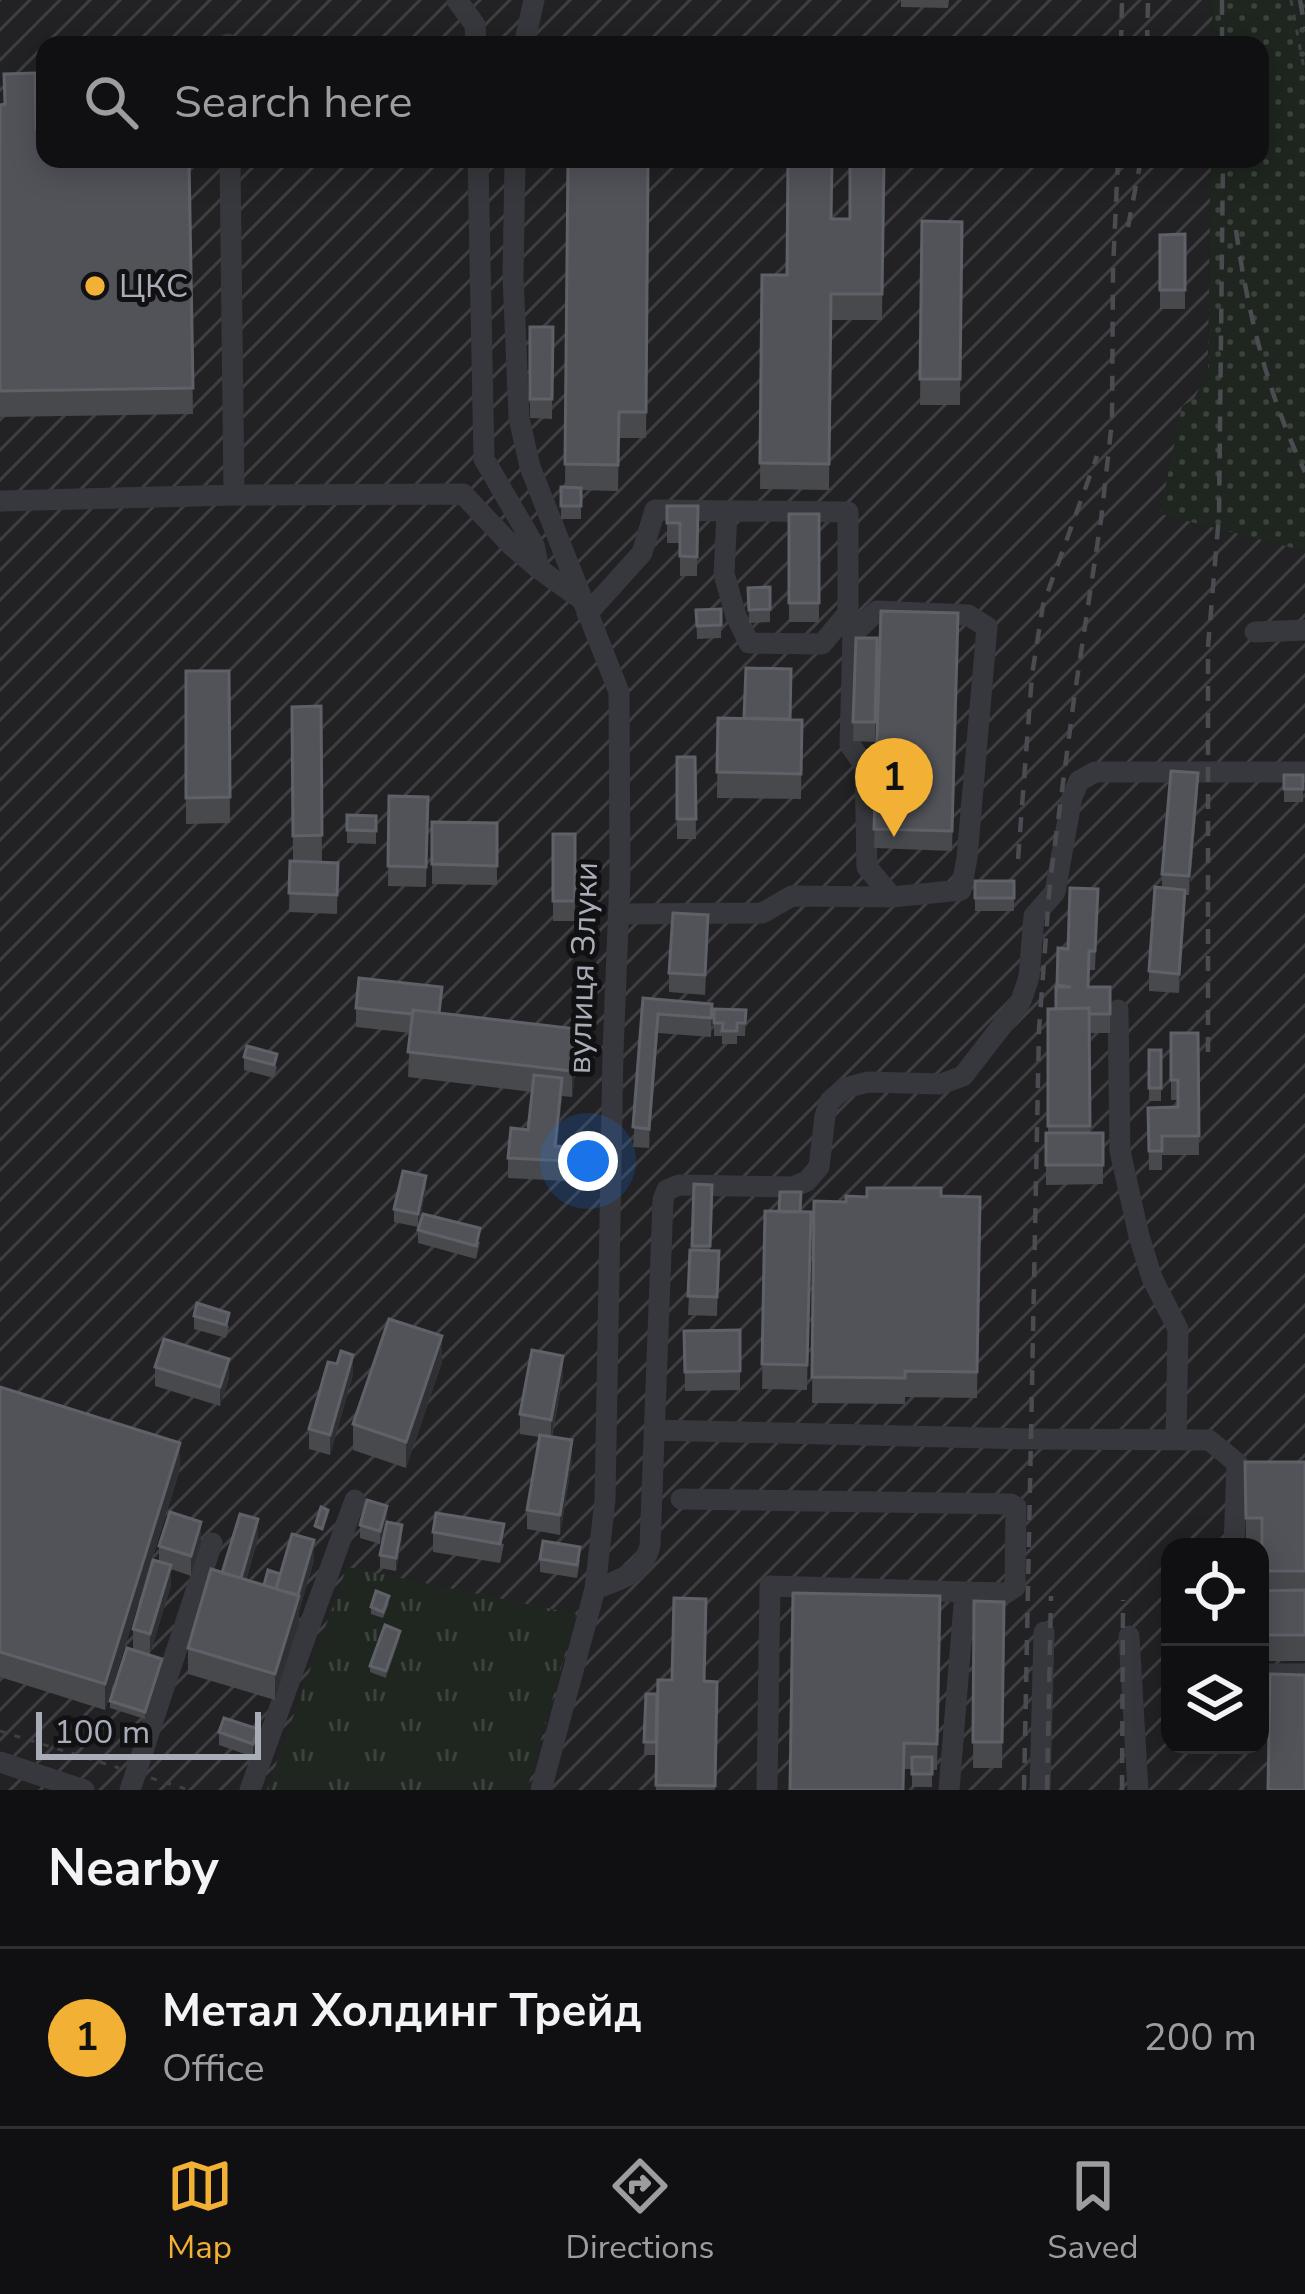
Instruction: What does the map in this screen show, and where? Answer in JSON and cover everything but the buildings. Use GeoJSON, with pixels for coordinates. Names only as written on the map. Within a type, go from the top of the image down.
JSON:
{"type":"FeatureCollection","features":[{"type":"Feature","properties":{"kind":"street"},"geometry":{"type":"LineString","coordinates":[[457,0],[475,25],[476,36]]}},
{"type":"Feature","properties":{"kind":"street"},"geometry":{"type":"LineString","coordinates":[[526,36],[534,0]]}},
{"type":"Feature","properties":{"kind":"street"},"geometry":{"type":"LineString","coordinates":[[230,168],[234,495]]}},
{"type":"Feature","properties":{"kind":"street"},"geometry":{"type":"LineString","coordinates":[[478,168],[484,459],[534,545],[539,569]]}},
{"type":"Feature","properties":{"kind":"street","name":"вулиця Злуки"},"geometry":{"type":"LineString","coordinates":[[514,168],[519,418],[530,467],[619,692],[605,1500],[595,1589],[542,1790]]}},
{"type":"Feature","properties":{"kind":"street"},"geometry":{"type":"LineString","coordinates":[[0,501],[463,494],[511,545],[585,607],[642,553],[655,510],[848,512],[848,614],[822,644],[748,644],[724,574],[728,512]]}},
{"type":"Feature","properties":{"kind":"street"},"geometry":{"type":"LineString","coordinates":[[618,914],[763,913],[792,896],[892,897],[961,890],[987,627],[968,615],[877,611],[853,633],[850,746],[865,766],[867,867],[892,897]]}},
{"type":"Feature","properties":{"kind":"street"},"geometry":{"type":"LineString","coordinates":[[1255,632],[1305,630]]}},
{"type":"Feature","properties":{"kind":"street"},"geometry":{"type":"LineString","coordinates":[[595,1589],[624,1579],[647,1559],[650,1546],[667,1190],[680,1185],[793,1187],[807,1181],[819,1167],[825,1116],[830,1101],[844,1088],[868,1082],[941,1084],[963,1076],[1021,1001],[1029,977],[1034,916],[1055,892],[1072,797],[1079,782],[1095,772],[1305,772]]}},
{"type":"Feature","properties":{"kind":"street"},"geometry":{"type":"LineString","coordinates":[[1118,1010],[1120,1150],[1152,1277],[1178,1329],[1176,1440]]}},
{"type":"Feature","properties":{"kind":"street"},"geometry":{"type":"LineString","coordinates":[[654,1430],[1209,1440],[1237,1463],[1234,1538]]}},
{"type":"Feature","properties":{"kind":"street"},"geometry":{"type":"LineString","coordinates":[[681,1499],[1016,1507],[1016,1587],[1006,1593],[770,1586],[767,1790]]}},
{"type":"Feature","properties":{"kind":"street"},"geometry":{"type":"LineString","coordinates":[[250,1790],[355,1500]]}},
{"type":"Feature","properties":{"kind":"street"},"geometry":{"type":"LineString","coordinates":[[134,1782],[212,1543]]}},
{"type":"Feature","properties":{"kind":"street"},"geometry":{"type":"LineString","coordinates":[[950,1790],[965,1592]]}},
{"type":"Feature","properties":{"kind":"street"},"geometry":{"type":"LineString","coordinates":[[1040,1790],[1044,1633]]}},
{"type":"Feature","properties":{"kind":"street"},"geometry":{"type":"LineString","coordinates":[[1129,1636],[1138,1790]]}},
{"type":"Feature","properties":{"kind":"street"},"geometry":{"type":"LineString","coordinates":[[1269,1674],[1305,1674]]}},
{"type":"Feature","properties":{"kind":"street"},"geometry":{"type":"LineString","coordinates":[[0,1762],[83,1790]]}},
{"type":"Feature","properties":{"kind":"path"},"geometry":{"type":"LineString","coordinates":[[1291,0],[1305,74]]}},
{"type":"Feature","properties":{"kind":"path"},"geometry":{"type":"LineString","coordinates":[[0,1731],[134,1782],[189,1790]]}},
{"type":"Feature","properties":{"kind":"shaded area"},"geometry":{"type":"Polygon","coordinates":[[[0,0],[1213,0],[1212,36],[36,36],[36,168],[1211,168],[1208,373],[1194,399],[1305,538],[1305,1790],[0,1790],[0,0]]]}},
{"type":"Feature","properties":{"kind":"green space"},"geometry":{"type":"Polygon","coordinates":[[[1213,0],[1305,0],[1305,551],[1160,514],[1182,406],[1194,399],[1208,373],[1211,168],[1269,168],[1269,36],[1212,36],[1213,0]]]}},
{"type":"Feature","properties":{"kind":"green space"},"geometry":{"type":"Polygon","coordinates":[[[347,1567],[576,1614],[527,1790],[267,1790],[347,1567]]]}},
{"type":"Feature","properties":{"kind":"railway"},"geometry":{"type":"LineString","coordinates":[[1121,36],[1122,0]]}},
{"type":"Feature","properties":{"kind":"railway"},"geometry":{"type":"LineString","coordinates":[[1147,36],[1148,0]]}},
{"type":"Feature","properties":{"kind":"railway"},"geometry":{"type":"LineString","coordinates":[[1222,0],[1222,36]]}},
{"type":"Feature","properties":{"kind":"railway"},"geometry":{"type":"LineString","coordinates":[[1300,0],[1305,28]]}},
{"type":"Feature","properties":{"kind":"railway"},"geometry":{"type":"LineString","coordinates":[[1024,1790],[1039,1029],[1050,882],[1112,421],[1118,168]]}},
{"type":"Feature","properties":{"kind":"railway"},"geometry":{"type":"LineString","coordinates":[[1128,227],[1139,168]]}},
{"type":"Feature","properties":{"kind":"railway"},"geometry":{"type":"LineString","coordinates":[[1208,1052],[1208,647],[1219,515],[1223,168]]}},
{"type":"Feature","properties":{"kind":"railway"},"geometry":{"type":"LineString","coordinates":[[1236,230],[1261,354],[1305,472]]}},
{"type":"Feature","properties":{"kind":"railway"},"geometry":{"type":"LineString","coordinates":[[1018,859],[1032,675],[1043,605],[1097,456]]}},
{"type":"Feature","properties":{"kind":"railway"},"geometry":{"type":"LineString","coordinates":[[1047,1790],[1051,1596]]}},
{"type":"Feature","properties":{"kind":"railway"},"geometry":{"type":"LineString","coordinates":[[1122,1790],[1123,1600]]}},
{"type":"Feature","properties":{"kind":"place","name":"ЦКС"},"geometry":{"type":"Point","coordinates":[95,286]}},
{"type":"Feature","properties":{"kind":"place","name":"Метал Холдинг Трейд"},"geometry":{"type":"Point","coordinates":[894,837]}}]}
